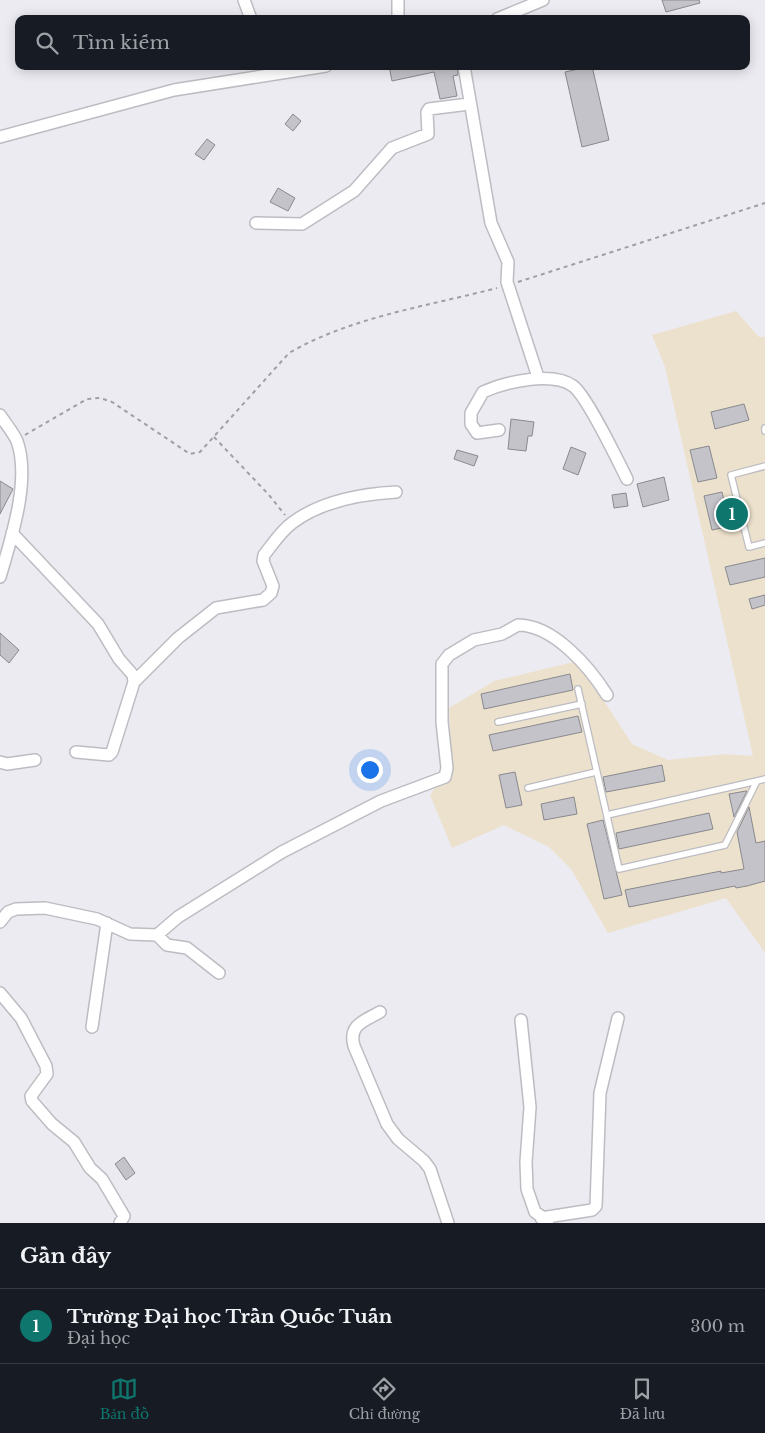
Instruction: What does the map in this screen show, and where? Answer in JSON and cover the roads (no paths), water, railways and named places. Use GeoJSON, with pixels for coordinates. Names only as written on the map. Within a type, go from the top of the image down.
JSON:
{"type":"FeatureCollection","features":[{"type":"Feature","properties":{"kind":"street"},"geometry":{"type":"LineString","coordinates":[[244,0],[250,15]]}},
{"type":"Feature","properties":{"kind":"street"},"geometry":{"type":"LineString","coordinates":[[398,0],[398,15]]}},
{"type":"Feature","properties":{"kind":"street"},"geometry":{"type":"LineString","coordinates":[[507,15],[543,0]]}},
{"type":"Feature","properties":{"kind":"street"},"geometry":{"type":"LineString","coordinates":[[0,137],[174,90],[276,70]]}},
{"type":"Feature","properties":{"kind":"street"},"geometry":{"type":"LineString","coordinates":[[465,70],[491,223],[508,262],[508,285],[538,377]]}},
{"type":"Feature","properties":{"kind":"street"},"geometry":{"type":"LineString","coordinates":[[256,222],[302,224],[307,222],[323,209],[354,192],[392,148],[428,134],[427,112],[429,109],[469,104]]}},
{"type":"Feature","properties":{"kind":"street"},"geometry":{"type":"LineString","coordinates":[[500,430],[477,433],[474,429],[471,414],[481,395],[490,389],[538,377],[567,383],[576,388],[603,432],[627,479]]}},
{"type":"Feature","properties":{"kind":"street"},"geometry":{"type":"LineString","coordinates":[[0,415],[16,440],[21,464],[21,485],[12,533],[0,578]]}},
{"type":"Feature","properties":{"kind":"street"},"geometry":{"type":"LineString","coordinates":[[134,682],[178,638],[216,608],[263,600],[272,593],[273,586],[263,561],[264,555],[291,523],[316,508],[367,494],[396,492]]}},
{"type":"Feature","properties":{"kind":"street"},"geometry":{"type":"LineString","coordinates":[[12,533],[98,624],[119,659],[133,676],[134,682],[112,752],[109,755],[76,752]]}},
{"type":"Feature","properties":{"kind":"street"},"geometry":{"type":"LineString","coordinates":[[0,922],[8,912],[16,909],[45,908],[107,923],[130,934],[157,935],[178,917],[273,856],[381,801],[445,777],[447,768],[442,722],[442,667],[449,655],[474,640],[502,634],[518,625],[544,633],[575,654],[595,676],[607,695]]}},
{"type":"Feature","properties":{"kind":"street"},"geometry":{"type":"LineString","coordinates":[[0,762],[8,764],[35,760]]}},
{"type":"Feature","properties":{"kind":"street"},"geometry":{"type":"LineString","coordinates":[[92,1026],[107,923]]}},
{"type":"Feature","properties":{"kind":"street"},"geometry":{"type":"LineString","coordinates":[[157,935],[167,945],[187,948],[219,973]]}},
{"type":"Feature","properties":{"kind":"street"},"geometry":{"type":"LineString","coordinates":[[0,993],[21,1018],[46,1066],[47,1074],[31,1096],[32,1101],[52,1124],[74,1142],[90,1168],[102,1179],[124,1216],[120,1223]]}},
{"type":"Feature","properties":{"kind":"street"},"geometry":{"type":"LineString","coordinates":[[380,1012],[355,1028],[352,1037],[354,1046],[387,1124],[398,1139],[424,1161],[430,1169],[448,1223]]}},
{"type":"Feature","properties":{"kind":"street"},"geometry":{"type":"LineString","coordinates":[[521,1020],[530,1106],[526,1162],[527,1189],[532,1206],[545,1220],[592,1210],[596,1206],[600,1093],[618,1018]]}},
{"type":"Feature","properties":{"kind":"lane"},"geometry":{"type":"LineString","coordinates":[[765,466],[731,475],[749,547],[765,543]]}},
{"type":"Feature","properties":{"kind":"lane"},"geometry":{"type":"LineString","coordinates":[[578,688],[619,869],[725,845],[757,781]]}},
{"type":"Feature","properties":{"kind":"lane"},"geometry":{"type":"LineString","coordinates":[[498,722],[582,704]]}},
{"type":"Feature","properties":{"kind":"lane"},"geometry":{"type":"LineString","coordinates":[[528,788],[596,772]]}},
{"type":"Feature","properties":{"kind":"lane"},"geometry":{"type":"LineString","coordinates":[[607,815],[765,779]]}},
{"type":"Feature","properties":{"kind":"place","name":"Trường Đại học Trần Quốc Tuấn"},"geometry":{"type":"Point","coordinates":[732,514]}}]}
